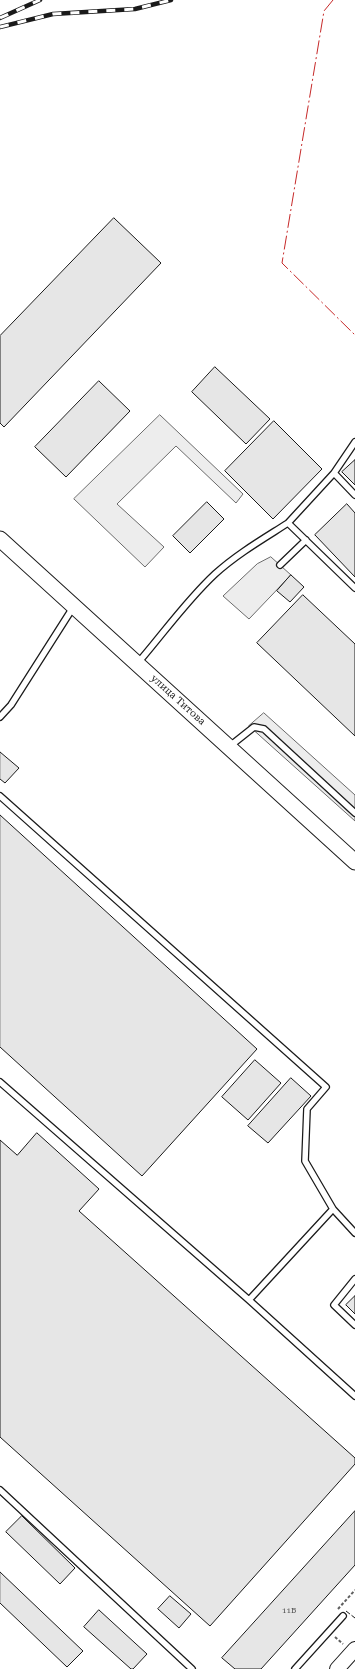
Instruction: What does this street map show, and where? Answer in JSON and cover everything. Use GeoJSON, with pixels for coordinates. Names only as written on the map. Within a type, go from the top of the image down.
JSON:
{"type":"FeatureCollection","features":[{"type":"Feature","properties":{"kind":"main road","name":"улица Титова"},"geometry":{"type":"LineString","coordinates":[[0,539],[355,862]]}},
{"type":"Feature","properties":{"kind":"street"},"geometry":{"type":"LineString","coordinates":[[337,1669],[350,1647]]}},
{"type":"Feature","properties":{"kind":"lane"},"geometry":{"type":"LineString","coordinates":[[138,664],[184,608],[215,574],[247,549],[288,523],[334,474],[355,442]]}},
{"type":"Feature","properties":{"kind":"lane"},"geometry":{"type":"LineString","coordinates":[[334,474],[355,495]]}},
{"type":"Feature","properties":{"kind":"lane"},"geometry":{"type":"LineString","coordinates":[[288,523],[355,588]]}},
{"type":"Feature","properties":{"kind":"lane"},"geometry":{"type":"LineString","coordinates":[[280,565],[306,540]]}},
{"type":"Feature","properties":{"kind":"lane"},"geometry":{"type":"LineString","coordinates":[[0,717],[11,705],[74,606]]}},
{"type":"Feature","properties":{"kind":"lane"},"geometry":{"type":"LineString","coordinates":[[229,747],[254,727],[264,729],[355,813]]}},
{"type":"Feature","properties":{"kind":"lane"},"geometry":{"type":"LineString","coordinates":[[0,796],[326,1087],[307,1109],[305,1161],[333,1208],[355,1233]]}},
{"type":"Feature","properties":{"kind":"lane"},"geometry":{"type":"LineString","coordinates":[[0,1082],[355,1396]]}},
{"type":"Feature","properties":{"kind":"lane"},"geometry":{"type":"LineString","coordinates":[[248,1300],[333,1208]]}},
{"type":"Feature","properties":{"kind":"lane"},"geometry":{"type":"LineString","coordinates":[[355,1279],[334,1305],[355,1325]]}},
{"type":"Feature","properties":{"kind":"lane"},"geometry":{"type":"LineString","coordinates":[[0,1490],[192,1669]]}},
{"type":"Feature","properties":{"kind":"lane"},"geometry":{"type":"LineString","coordinates":[[295,1669],[343,1616]]}},
{"type":"Feature","properties":{"kind":"path"},"geometry":{"type":"LineString","coordinates":[[333,1635],[350,1647]]}},
{"type":"Feature","properties":{"kind":"shaded area"},"geometry":{"type":"Polygon","coordinates":[[[160,415],[243,494],[236,503],[176,446],[117,504],[164,547],[145,567],[74,499],[160,415]]]}},
{"type":"Feature","properties":{"kind":"shaded area"},"geometry":{"type":"Polygon","coordinates":[[[271,557],[291,575],[249,619],[223,596],[257,564],[271,557]]]}},
{"type":"Feature","properties":{"kind":"shaded area"},"geometry":{"type":"Polygon","coordinates":[[[264,713],[355,795],[355,821],[249,726],[264,713]]]}},
{"type":"Feature","properties":{"kind":"building"},"geometry":{"type":"Polygon","coordinates":[[[114,218],[161,263],[4,427],[0,423],[0,336],[114,218]]]}},
{"type":"Feature","properties":{"kind":"building"},"geometry":{"type":"Polygon","coordinates":[[[215,367],[270,419],[246,444],[192,392],[215,367]]]}},
{"type":"Feature","properties":{"kind":"building"},"geometry":{"type":"Polygon","coordinates":[[[99,381],[130,411],[66,477],[35,447],[99,381]]]}},
{"type":"Feature","properties":{"kind":"building"},"geometry":{"type":"Polygon","coordinates":[[[274,421],[322,469],[273,519],[225,471],[274,421]]]}},
{"type":"Feature","properties":{"kind":"building"},"geometry":{"type":"Polygon","coordinates":[[[355,460],[355,485],[342,472],[355,460]]]}},
{"type":"Feature","properties":{"kind":"building"},"geometry":{"type":"Polygon","coordinates":[[[207,502],[224,519],[190,553],[173,536],[207,502]]]}},
{"type":"Feature","properties":{"kind":"building"},"geometry":{"type":"Polygon","coordinates":[[[347,504],[355,513],[355,577],[315,535],[347,504]]]}},
{"type":"Feature","properties":{"kind":"building"},"geometry":{"type":"Polygon","coordinates":[[[291,575],[304,587],[290,602],[277,591],[291,575]]]}},
{"type":"Feature","properties":{"kind":"building"},"geometry":{"type":"Polygon","coordinates":[[[303,595],[355,644],[355,736],[257,643],[303,595]]]}},
{"type":"Feature","properties":{"kind":"building"},"geometry":{"type":"Polygon","coordinates":[[[0,752],[19,768],[5,783],[0,779],[0,752]]]}},
{"type":"Feature","properties":{"kind":"building"},"geometry":{"type":"Polygon","coordinates":[[[0,815],[257,1049],[142,1176],[0,1047],[0,815]]]}},
{"type":"Feature","properties":{"kind":"building"},"geometry":{"type":"Polygon","coordinates":[[[255,1060],[281,1083],[248,1120],[222,1097],[255,1060]]]}},
{"type":"Feature","properties":{"kind":"building"},"geometry":{"type":"Polygon","coordinates":[[[291,1078],[311,1096],[268,1143],[248,1126],[291,1078]]]}},
{"type":"Feature","properties":{"kind":"building"},"geometry":{"type":"Polygon","coordinates":[[[37,1133],[99,1189],[79,1211],[355,1458],[355,1464],[210,1626],[0,1437],[0,1140],[17,1155],[37,1133]]]}},
{"type":"Feature","properties":{"kind":"building"},"geometry":{"type":"Polygon","coordinates":[[[355,1296],[355,1314],[346,1305],[355,1296]]]}},
{"type":"Feature","properties":{"kind":"building"},"geometry":{"type":"Polygon","coordinates":[[[355,1511],[355,1565],[261,1669],[235,1669],[222,1658],[355,1511]]]}},
{"type":"Feature","properties":{"kind":"building"},"geometry":{"type":"Polygon","coordinates":[[[22,1516],[75,1568],[60,1584],[6,1532],[22,1516]]]}},
{"type":"Feature","properties":{"kind":"building"},"geometry":{"type":"Polygon","coordinates":[[[0,1572],[83,1651],[67,1667],[0,1603],[0,1572]]]}},
{"type":"Feature","properties":{"kind":"building"},"geometry":{"type":"Polygon","coordinates":[[[170,1596],[191,1614],[179,1628],[158,1609],[170,1596]]]}},
{"type":"Feature","properties":{"kind":"building"},"geometry":{"type":"Polygon","coordinates":[[[99,1610],[147,1654],[133,1669],[131,1669],[84,1627],[99,1610]]]}},
{"type":"Feature","properties":{"kind":"railway"},"geometry":{"type":"LineString","coordinates":[[0,18],[40,0]]}},
{"type":"Feature","properties":{"kind":"railway"},"geometry":{"type":"LineString","coordinates":[[0,27],[53,14],[135,9],[171,0]]}},
{"type":"Feature","properties":{"kind":"fence"},"geometry":{"type":"LineString","coordinates":[[346,1611],[355,1618]]}},
{"type":"Feature","properties":{"kind":"power"},"geometry":{"type":"LineString","coordinates":[[333,0],[324,11],[282,263],[355,335]]}}]}
